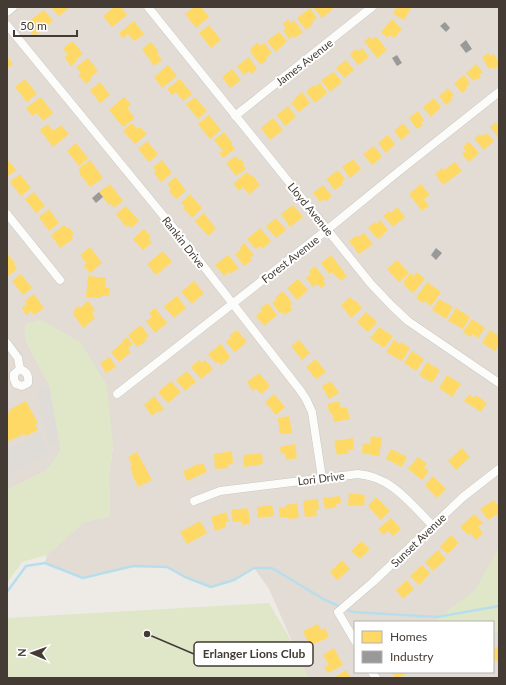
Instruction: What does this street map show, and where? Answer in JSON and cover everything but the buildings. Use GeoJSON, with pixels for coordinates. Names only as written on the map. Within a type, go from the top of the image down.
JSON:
{"type":"FeatureCollection","features":[{"type":"Feature","properties":{"kind":"street"},"geometry":{"type":"LineString","coordinates":[[7,12],[13,7]]}},
{"type":"Feature","properties":{"kind":"street","name":"Lloyd Avenue"},"geometry":{"type":"LineString","coordinates":[[148,7],[371,284],[408,321],[499,383]]}},
{"type":"Feature","properties":{"kind":"street","name":"James Avenue"},"geometry":{"type":"LineString","coordinates":[[235,116],[372,7]]}},
{"type":"Feature","properties":{"kind":"street","name":"Rankin Drive"},"geometry":{"type":"LineString","coordinates":[[7,25],[175,230],[306,399],[312,412],[322,478]]}},
{"type":"Feature","properties":{"kind":"street","name":"Forest Avenue"},"geometry":{"type":"LineString","coordinates":[[117,394],[232,305],[499,92]]}},
{"type":"Feature","properties":{"kind":"street"},"geometry":{"type":"LineString","coordinates":[[7,214],[60,280]]}},
{"type":"Feature","properties":{"kind":"street"},"geometry":{"type":"LineString","coordinates":[[7,343],[18,358],[20,369]]}},
{"type":"Feature","properties":{"kind":"street","name":"Sunset Avenue"},"geometry":{"type":"LineString","coordinates":[[354,639],[338,612],[373,582],[463,497],[499,469]]}},
{"type":"Feature","properties":{"kind":"street","name":"Lori Drive"},"geometry":{"type":"LineString","coordinates":[[194,501],[220,491],[358,474],[376,477],[397,490],[432,526]]}},
{"type":"Feature","properties":{"kind":"shaded area"},"geometry":{"type":"Polygon","coordinates":[[[7,7],[499,7],[499,678],[308,678],[269,589],[254,568],[234,580],[211,587],[185,577],[167,567],[133,566],[83,578],[45,563],[47,555],[84,522],[110,516],[109,477],[113,446],[25,339],[49,385],[61,451],[46,471],[7,490],[7,7]]]}},
{"type":"Feature","properties":{"kind":"shaded area"},"geometry":{"type":"Polygon","coordinates":[[[49,385],[60,446],[49,446],[35,388],[49,385]]]}},
{"type":"Feature","properties":{"kind":"shaded area"},"geometry":{"type":"Polygon","coordinates":[[[41,433],[51,453],[7,475],[7,450],[41,433]]]}},
{"type":"Feature","properties":{"kind":"green space"},"geometry":{"type":"Polygon","coordinates":[[[41,320],[80,342],[107,385],[113,446],[109,477],[110,516],[84,522],[47,555],[22,562],[7,583],[7,490],[46,471],[61,451],[49,385],[25,339],[25,324],[41,320]]]}},
{"type":"Feature","properties":{"kind":"green space"},"geometry":{"type":"Polygon","coordinates":[[[499,546],[499,632],[494,632],[494,621],[434,621],[476,589],[499,546]]]}},
{"type":"Feature","properties":{"kind":"green space"},"geometry":{"type":"Polygon","coordinates":[[[269,603],[296,649],[308,678],[7,678],[7,618],[269,603]]]}},
{"type":"Feature","properties":{"kind":"waterway"},"geometry":{"type":"LineString","coordinates":[[7,592],[26,566],[45,563],[83,578],[133,566],[167,567],[185,577],[211,587],[234,580],[254,568],[272,568],[325,600],[341,607]]}},
{"type":"Feature","properties":{"kind":"waterway"},"geometry":{"type":"LineString","coordinates":[[345,609],[353,612],[437,617],[499,606]]}},
{"type":"Feature","properties":{"kind":"place","name":"Erlanger Lions Club"},"geometry":{"type":"Point","coordinates":[147,634]}}]}
